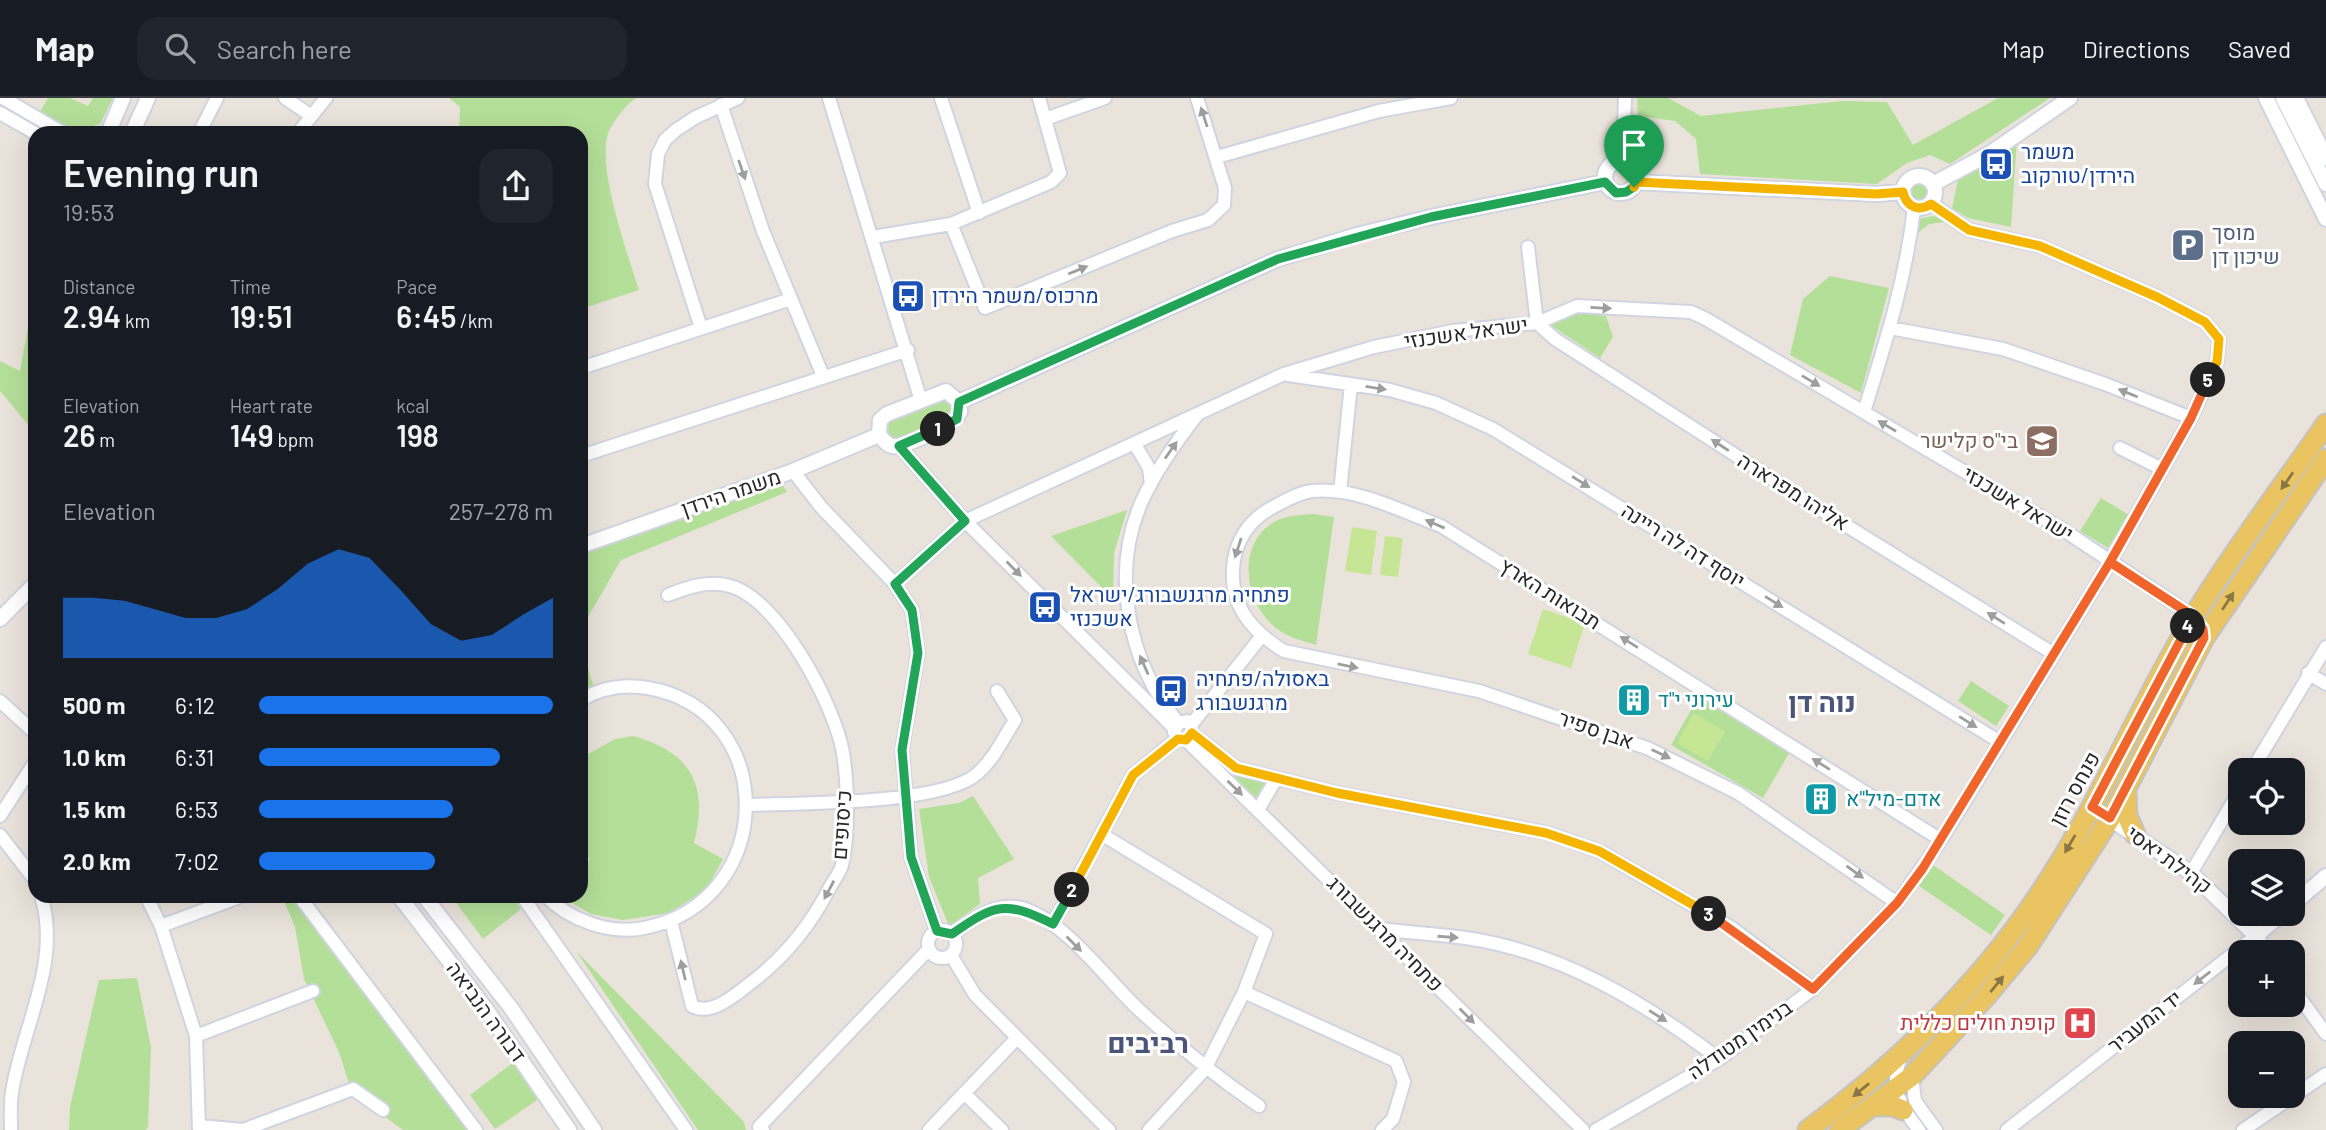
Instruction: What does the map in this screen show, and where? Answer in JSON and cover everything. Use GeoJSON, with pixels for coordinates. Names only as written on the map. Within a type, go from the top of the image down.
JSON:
{"type":"FeatureCollection","features":[{"type":"Feature","properties":{"kind":"main road","name":"פנחס רוזן"},"geometry":{"type":"LineString","coordinates":[[1808,1130],[1901,1057],[1973,982],[2037,899],[2092,807],[2193,616],[2326,425]]}},
{"type":"Feature","properties":{"kind":"main road","name":"פנחס רוזן"},"geometry":{"type":"LineString","coordinates":[[1840,1130],[1912,1076],[1980,1003],[2028,946],[2127,789],[2204,638],[2326,459]]}},
{"type":"Feature","properties":{"kind":"main road"},"geometry":{"type":"LineString","coordinates":[[2127,789],[2127,817],[2135,834]]}},
{"type":"Feature","properties":{"kind":"main road"},"geometry":{"type":"LineString","coordinates":[[1873,1106],[1893,1106],[1912,1121]]}},
{"type":"Feature","properties":{"kind":"street"},"geometry":{"type":"LineString","coordinates":[[4,98],[51,126]]}},
{"type":"Feature","properties":{"kind":"street"},"geometry":{"type":"LineString","coordinates":[[108,126],[123,98]]}},
{"type":"Feature","properties":{"kind":"street"},"geometry":{"type":"LineString","coordinates":[[135,126],[148,98]]}},
{"type":"Feature","properties":{"kind":"street"},"geometry":{"type":"LineString","coordinates":[[203,126],[217,98]]}},
{"type":"Feature","properties":{"kind":"street"},"geometry":{"type":"LineString","coordinates":[[285,98],[310,115]]}},
{"type":"Feature","properties":{"kind":"street"},"geometry":{"type":"LineString","coordinates":[[303,126],[326,98]]}},
{"type":"Feature","properties":{"kind":"street"},"geometry":{"type":"LineString","coordinates":[[701,328],[655,184],[656,169],[665,140],[696,117],[738,98]]}},
{"type":"Feature","properties":{"kind":"street"},"geometry":{"type":"LineString","coordinates":[[829,98],[908,350],[921,401]]}},
{"type":"Feature","properties":{"kind":"street"},"geometry":{"type":"LineString","coordinates":[[941,98],[979,213]]}},
{"type":"Feature","properties":{"kind":"street"},"geometry":{"type":"LineString","coordinates":[[873,237],[951,224],[1051,182],[1060,173],[1039,98]]}},
{"type":"Feature","properties":{"kind":"street"},"geometry":{"type":"LineString","coordinates":[[1045,119],[1105,98]]}},
{"type":"Feature","properties":{"kind":"street"},"geometry":{"type":"LineString","coordinates":[[951,224],[985,308],[1172,231],[1208,220],[1224,205],[1225,188],[1197,98]]}},
{"type":"Feature","properties":{"kind":"street"},"geometry":{"type":"LineString","coordinates":[[1217,158],[1379,111],[1451,98]]}},
{"type":"Feature","properties":{"kind":"street"},"geometry":{"type":"LineString","coordinates":[[1623,161],[1625,98]]}},
{"type":"Feature","properties":{"kind":"street"},"geometry":{"type":"LineString","coordinates":[[1933,184],[1989,154],[2070,98]]}},
{"type":"Feature","properties":{"kind":"street"},"geometry":{"type":"LineString","coordinates":[[2266,98],[2326,219]]}},
{"type":"Feature","properties":{"kind":"street"},"geometry":{"type":"LineString","coordinates":[[2278,98],[2294,122]]}},
{"type":"Feature","properties":{"kind":"street"},"geometry":{"type":"LineString","coordinates":[[2283,98],[2326,184]]}},
{"type":"Feature","properties":{"kind":"street"},"geometry":{"type":"LineString","coordinates":[[2296,98],[2326,158]]}},
{"type":"Feature","properties":{"kind":"street"},"geometry":{"type":"LineString","coordinates":[[721,105],[763,231],[823,376]]}},
{"type":"Feature","properties":{"kind":"street"},"geometry":{"type":"LineString","coordinates":[[0,113],[28,130]]}},
{"type":"Feature","properties":{"kind":"street"},"geometry":{"type":"LineString","coordinates":[[1623,161],[1633,167],[1636,182],[1630,190],[1621,193],[1611,190],[1605,182],[1608,167],[1623,161]]}},
{"type":"Feature","properties":{"kind":"street"},"geometry":{"type":"LineString","coordinates":[[1915,177],[1925,177],[1933,184],[1935,196],[1931,204],[1914,208],[1906,202],[1903,192],[1906,182],[1915,177]]}},
{"type":"Feature","properties":{"kind":"street"},"geometry":{"type":"LineString","coordinates":[[959,402],[1278,259],[1431,217],[1605,182]]}},
{"type":"Feature","properties":{"kind":"street"},"geometry":{"type":"LineString","coordinates":[[1636,182],[1876,194],[1903,192]]}},
{"type":"Feature","properties":{"kind":"street","name":"בנימין מטודלה"},"geometry":{"type":"LineString","coordinates":[[1596,1130],[1719,1059],[1813,989],[1897,903],[1941,840],[2110,562],[2191,418],[2217,362],[2219,339],[2205,322],[2157,297],[2040,246],[1969,230],[1931,204]]}},
{"type":"Feature","properties":{"kind":"street"},"geometry":{"type":"LineString","coordinates":[[1864,412],[1909,257],[1914,208]]}},
{"type":"Feature","properties":{"kind":"street"},"geometry":{"type":"LineString","coordinates":[[1528,247],[1537,323]]}},
{"type":"Feature","properties":{"kind":"street"},"geometry":{"type":"LineString","coordinates":[[588,366],[791,299]]}},
{"type":"Feature","properties":{"kind":"street","name":"ישראל אשכנזי"},"geometry":{"type":"LineString","coordinates":[[895,584],[965,521],[1284,374],[1374,347],[1453,331],[1537,323],[1577,306],[1690,312],[2064,531],[2193,616]]}},
{"type":"Feature","properties":{"kind":"street","name":"אליהו מפרארה"},"geometry":{"type":"LineString","coordinates":[[1537,323],[1555,339],[1813,505],[2054,653]]}},
{"type":"Feature","properties":{"kind":"street"},"geometry":{"type":"LineString","coordinates":[[1890,328],[2003,349],[2105,384],[2191,418]]}},
{"type":"Feature","properties":{"kind":"street"},"geometry":{"type":"LineString","coordinates":[[588,455],[908,350]]}},
{"type":"Feature","properties":{"kind":"street","name":"יוסף דה לה ריינה"},"geometry":{"type":"LineString","coordinates":[[1284,374],[1390,390],[1436,403],[1503,435],[2000,742]]}},
{"type":"Feature","properties":{"kind":"street"},"geometry":{"type":"LineString","coordinates":[[1340,492],[1351,384]]}},
{"type":"Feature","properties":{"kind":"street"},"geometry":{"type":"LineString","coordinates":[[946,391],[959,402],[960,412],[952,423],[899,446],[886,443],[880,435],[880,419],[921,401],[946,391]]}},
{"type":"Feature","properties":{"kind":"street"},"geometry":{"type":"LineString","coordinates":[[1198,414],[1167,454],[1151,484],[1131,535],[1126,574],[1128,618],[1147,671],[1163,704],[1183,732],[1236,768],[1276,779],[1546,833],[1599,851],[1732,928],[1813,989]]}},
{"type":"Feature","properties":{"kind":"street","name":"משמר הירדן"},"geometry":{"type":"LineString","coordinates":[[588,543],[793,471],[880,435]]}},
{"type":"Feature","properties":{"kind":"street"},"geometry":{"type":"LineString","coordinates":[[1134,443],[1149,468],[1151,484]]}},
{"type":"Feature","properties":{"kind":"street","name":"פתחיה מרגנשבורג"},"geometry":{"type":"LineString","coordinates":[[899,446],[965,521],[1183,732],[1258,810],[1583,1130]]}},
{"type":"Feature","properties":{"kind":"street"},"geometry":{"type":"LineString","coordinates":[[2120,448],[2162,469]]}},
{"type":"Feature","properties":{"kind":"street"},"geometry":{"type":"LineString","coordinates":[[793,471],[821,507],[895,584],[912,610],[918,653],[902,750],[911,857],[937,931]]}},
{"type":"Feature","properties":{"kind":"street","name":"תבואות הארץ"},"geometry":{"type":"LineString","coordinates":[[1261,637],[1245,619],[1234,598],[1231,578],[1236,548],[1245,528],[1263,513],[1286,500],[1311,491],[1340,492],[1441,526],[1941,840]]}},
{"type":"Feature","properties":{"kind":"street","name":"כיסופים"},"geometry":{"type":"LineString","coordinates":[[668,595],[709,583],[730,586],[753,596],[775,616],[822,697],[842,751],[846,800],[842,866],[812,923],[772,967],[739,992],[710,1009],[699,1010],[692,1006],[671,921]]}},
{"type":"Feature","properties":{"kind":"street"},"geometry":{"type":"LineString","coordinates":[[0,620],[28,591]]}},
{"type":"Feature","properties":{"kind":"street"},"geometry":{"type":"LineString","coordinates":[[2193,616],[2203,629],[2204,638]]}},
{"type":"Feature","properties":{"kind":"street"},"geometry":{"type":"LineString","coordinates":[[1053,924],[1133,775],[1183,732],[1261,637]]}},
{"type":"Feature","properties":{"kind":"street","name":"אבן ספיר"},"geometry":{"type":"LineString","coordinates":[[1261,637],[1284,651],[1312,658],[1479,691],[1647,748],[1738,793],[1897,903]]}},
{"type":"Feature","properties":{"kind":"street"},"geometry":{"type":"LineString","coordinates":[[2259,758],[2308,673],[2326,648]]}},
{"type":"Feature","properties":{"kind":"street"},"geometry":{"type":"LineString","coordinates":[[2308,673],[2326,684]]}},
{"type":"Feature","properties":{"kind":"street"},"geometry":{"type":"LineString","coordinates":[[552,903],[594,925],[636,929],[671,921],[716,890],[740,850],[747,805],[743,778],[731,749],[711,718],[668,692],[630,685],[588,696]]}},
{"type":"Feature","properties":{"kind":"street"},"geometry":{"type":"LineString","coordinates":[[747,805],[906,795],[955,787],[978,773],[1015,720],[997,691]]}},
{"type":"Feature","properties":{"kind":"street"},"geometry":{"type":"LineString","coordinates":[[0,701],[28,727]]}},
{"type":"Feature","properties":{"kind":"street"},"geometry":{"type":"LineString","coordinates":[[0,816],[28,773]]}},
{"type":"Feature","properties":{"kind":"street"},"geometry":{"type":"LineString","coordinates":[[1258,810],[1276,779]]}},
{"type":"Feature","properties":{"kind":"street","name":"קהילת יאסי"},"geometry":{"type":"LineString","coordinates":[[2092,807],[2191,873],[2259,940]]}},
{"type":"Feature","properties":{"kind":"street"},"geometry":{"type":"LineString","coordinates":[[2191,873],[2228,810]]}},
{"type":"Feature","properties":{"kind":"street"},"geometry":{"type":"LineString","coordinates":[[0,835],[28,871]]}},
{"type":"Feature","properties":{"kind":"street"},"geometry":{"type":"LineString","coordinates":[[1103,835],[1266,934],[1244,992],[1205,1069],[1149,1130]]}},
{"type":"Feature","properties":{"kind":"street"},"geometry":{"type":"LineString","coordinates":[[2305,894],[2326,876]]}},
{"type":"Feature","properties":{"kind":"street"},"geometry":{"type":"LineString","coordinates":[[11,1130],[11,1094],[44,968],[47,937],[42,903]]}},
{"type":"Feature","properties":{"kind":"street"},"geometry":{"type":"LineString","coordinates":[[150,903],[161,926],[196,1035],[199,1128],[243,1130],[353,1089],[383,1110]]}},
{"type":"Feature","properties":{"kind":"street"},"geometry":{"type":"LineString","coordinates":[[161,926],[223,903]]}},
{"type":"Feature","properties":{"kind":"street"},"geometry":{"type":"LineString","coordinates":[[304,903],[476,1130]]}},
{"type":"Feature","properties":{"kind":"street","name":"דבורה הנביאה"},"geometry":{"type":"LineString","coordinates":[[404,903],[486,1009],[569,1130]]}},
{"type":"Feature","properties":{"kind":"street","name":"דבורה הנביאה"},"geometry":{"type":"LineString","coordinates":[[429,903],[511,1008],[594,1130]]}},
{"type":"Feature","properties":{"kind":"street"},"geometry":{"type":"LineString","coordinates":[[527,903],[686,1130]]}},
{"type":"Feature","properties":{"kind":"street"},"geometry":{"type":"LineString","coordinates":[[937,931],[952,934],[987,909],[1023,908],[1053,924],[1136,1007],[1205,1069],[1259,1106]]}},
{"type":"Feature","properties":{"kind":"street","name":"יד המעביר"},"geometry":{"type":"LineString","coordinates":[[2007,1130],[2268,926]]}},
{"type":"Feature","properties":{"kind":"street"},"geometry":{"type":"LineString","coordinates":[[1380,929],[1466,938],[1556,960],[1624,995],[1719,1059]]}},
{"type":"Feature","properties":{"kind":"street"},"geometry":{"type":"LineString","coordinates":[[937,931],[928,940],[929,949],[939,958],[951,955]]}},
{"type":"Feature","properties":{"kind":"street"},"geometry":{"type":"LineString","coordinates":[[951,955],[956,942],[952,934]]}},
{"type":"Feature","properties":{"kind":"street"},"geometry":{"type":"LineString","coordinates":[[1402,950],[1417,934]]}},
{"type":"Feature","properties":{"kind":"street"},"geometry":{"type":"LineString","coordinates":[[761,1128],[929,949]]}},
{"type":"Feature","properties":{"kind":"street"},"geometry":{"type":"LineString","coordinates":[[951,955],[975,995],[1109,1130]]}},
{"type":"Feature","properties":{"kind":"street"},"geometry":{"type":"LineString","coordinates":[[196,1035],[313,991]]}},
{"type":"Feature","properties":{"kind":"street"},"geometry":{"type":"LineString","coordinates":[[1244,992],[1396,1061],[1404,1082],[1393,1119],[1382,1130]]}},
{"type":"Feature","properties":{"kind":"street"},"geometry":{"type":"LineString","coordinates":[[2305,1005],[2326,1034]]}},
{"type":"Feature","properties":{"kind":"street"},"geometry":{"type":"LineString","coordinates":[[929,1130],[1017,1038]]}},
{"type":"Feature","properties":{"kind":"street"},"geometry":{"type":"LineString","coordinates":[[1901,1057],[1894,1080],[1912,1121]]}},
{"type":"Feature","properties":{"kind":"street"},"geometry":{"type":"LineString","coordinates":[[2243,1130],[2326,1074]]}},
{"type":"Feature","properties":{"kind":"street"},"geometry":{"type":"LineString","coordinates":[[1912,1076],[1915,1101],[1936,1130]]}},
{"type":"Feature","properties":{"kind":"street"},"geometry":{"type":"LineString","coordinates":[[964,1093],[1002,1130]]}},
{"type":"Feature","properties":{"kind":"green space"},"geometry":{"type":"Polygon","coordinates":[[[48,98],[70,98],[88,106],[93,98],[113,98],[100,124],[93,126],[67,126],[40,112],[48,98]]]}},
{"type":"Feature","properties":{"kind":"green space"},"geometry":{"type":"Polygon","coordinates":[[[449,98],[636,98],[624,109],[609,131],[606,165],[621,233],[639,290],[588,307],[588,126],[459,126],[460,107],[449,98]]]}},
{"type":"Feature","properties":{"kind":"green space"},"geometry":{"type":"Polygon","coordinates":[[[1637,98],[1668,98],[1701,116],[1842,101],[1887,102],[1913,145],[1998,98],[2050,98],[1950,164],[1930,155],[1907,163],[1877,184],[1700,174],[1696,139],[1675,121],[1638,116],[1637,98]]]}},
{"type":"Feature","properties":{"kind":"green space"},"geometry":{"type":"Polygon","coordinates":[[[2017,139],[2011,227],[1968,218],[1952,208],[1958,180],[2017,139]]]}},
{"type":"Feature","properties":{"kind":"green space"},"geometry":{"type":"Polygon","coordinates":[[[1919,179],[1928,183],[1932,192],[1928,201],[1919,205],[1910,201],[1906,192],[1910,183],[1919,179]]]}},
{"type":"Feature","properties":{"kind":"green space"},"geometry":{"type":"Polygon","coordinates":[[[1934,216],[1945,222],[1929,224],[1918,233],[1918,219],[1934,216]]]}},
{"type":"Feature","properties":{"kind":"green space"},"geometry":{"type":"Polygon","coordinates":[[[1830,276],[1889,288],[1861,393],[1790,355],[1803,299],[1830,276]]]}},
{"type":"Feature","properties":{"kind":"green space"},"geometry":{"type":"Polygon","coordinates":[[[1578,312],[1606,316],[1613,337],[1600,358],[1552,326],[1561,318],[1578,312]]]}},
{"type":"Feature","properties":{"kind":"green space"},"geometry":{"type":"Polygon","coordinates":[[[28,327],[28,425],[0,391],[0,361],[20,371],[28,327]]]}},
{"type":"Feature","properties":{"kind":"green space"},"geometry":{"type":"Polygon","coordinates":[[[943,398],[950,402],[954,411],[950,419],[898,440],[885,433],[889,419],[943,398]]]}},
{"type":"Feature","properties":{"kind":"green space"},"geometry":{"type":"Polygon","coordinates":[[[782,484],[787,492],[621,560],[588,617],[588,547],[782,484]]]}},
{"type":"Feature","properties":{"kind":"green space"},"geometry":{"type":"Polygon","coordinates":[[[2101,498],[2129,515],[2108,548],[2080,531],[2101,498]]]}},
{"type":"Feature","properties":{"kind":"green space"},"geometry":{"type":"Polygon","coordinates":[[[1127,510],[1114,553],[1113,599],[1051,536],[1127,510]]]}},
{"type":"Feature","properties":{"kind":"green space"},"geometry":{"type":"Polygon","coordinates":[[[1314,514],[1334,517],[1316,645],[1285,634],[1265,617],[1256,603],[1249,573],[1254,543],[1263,531],[1285,518],[1314,514]]]}},
{"type":"Feature","properties":{"kind":"green space"},"geometry":{"type":"Polygon","coordinates":[[[1352,527],[1377,531],[1371,575],[1345,571],[1352,527]]]}},
{"type":"Feature","properties":{"kind":"green space"},"geometry":{"type":"Polygon","coordinates":[[[1385,536],[1403,538],[1398,577],[1380,575],[1385,536]]]}},
{"type":"Feature","properties":{"kind":"green space"},"geometry":{"type":"Polygon","coordinates":[[[1543,609],[1585,623],[1571,668],[1528,654],[1543,609]]]}},
{"type":"Feature","properties":{"kind":"green space"},"geometry":{"type":"Polygon","coordinates":[[[588,669],[595,690],[588,694],[588,669]]]}},
{"type":"Feature","properties":{"kind":"green space"},"geometry":{"type":"Polygon","coordinates":[[[1971,681],[2009,706],[1996,726],[1958,701],[1971,681]]]}},
{"type":"Feature","properties":{"kind":"green space"},"geometry":{"type":"Polygon","coordinates":[[[1699,696],[1791,750],[1763,798],[1671,745],[1699,696]]]}},
{"type":"Feature","properties":{"kind":"green space"},"geometry":{"type":"Polygon","coordinates":[[[1694,713],[1725,731],[1708,761],[1677,743],[1694,713]]]}},
{"type":"Feature","properties":{"kind":"green space"},"geometry":{"type":"Polygon","coordinates":[[[633,736],[669,751],[682,762],[697,788],[699,804],[694,843],[723,859],[706,890],[669,913],[623,920],[591,914],[572,903],[588,903],[588,754],[615,739],[633,736]]]}},
{"type":"Feature","properties":{"kind":"green space"},"geometry":{"type":"Polygon","coordinates":[[[1193,737],[1242,777],[1268,783],[1257,806],[1193,737]]]}},
{"type":"Feature","properties":{"kind":"green space"},"geometry":{"type":"Polygon","coordinates":[[[973,796],[1014,859],[978,878],[980,904],[949,926],[929,877],[919,809],[959,803],[973,796]]]}},
{"type":"Feature","properties":{"kind":"green space"},"geometry":{"type":"Polygon","coordinates":[[[1933,865],[2005,915],[1991,935],[1919,886],[1933,865]]]}},
{"type":"Feature","properties":{"kind":"green space"},"geometry":{"type":"Polygon","coordinates":[[[285,903],[299,903],[470,1130],[403,1130],[352,1093],[339,1052],[304,979],[295,927],[285,903]]]}},
{"type":"Feature","properties":{"kind":"green space"},"geometry":{"type":"Polygon","coordinates":[[[456,903],[516,903],[521,909],[483,939],[456,903]]]}},
{"type":"Feature","properties":{"kind":"green space"},"geometry":{"type":"Polygon","coordinates":[[[576,951],[744,1122],[746,1130],[698,1130],[576,951]]]}},
{"type":"Feature","properties":{"kind":"green space"},"geometry":{"type":"Polygon","coordinates":[[[137,978],[151,1047],[148,1127],[146,1130],[69,1130],[70,1107],[99,980],[137,978]]]}},
{"type":"Feature","properties":{"kind":"green space"},"geometry":{"type":"Polygon","coordinates":[[[514,1062],[540,1098],[495,1129],[470,1095],[514,1062]]]}},
{"type":"Feature","properties":{"kind":"place","name":"משמר הירדן/טורקוב"},"geometry":{"type":"Point","coordinates":[1996,164]}},
{"type":"Feature","properties":{"kind":"place","name":"מוסך שיכון דן"},"geometry":{"type":"Point","coordinates":[2188,245]}},
{"type":"Feature","properties":{"kind":"place","name":"מרכוס/משמר הירדן"},"geometry":{"type":"Point","coordinates":[908,296]}},
{"type":"Feature","properties":{"kind":"place","name":"בי\"ס קלישר"},"geometry":{"type":"Point","coordinates":[2042,441]}},
{"type":"Feature","properties":{"kind":"place","name":"פתחיה מרגנשבורג/ישראל אשכנזי"},"geometry":{"type":"Point","coordinates":[1045,607]}},
{"type":"Feature","properties":{"kind":"place","name":"באסולה/פתחיה מרגנשבורג"},"geometry":{"type":"Point","coordinates":[1171,691]}},
{"type":"Feature","properties":{"kind":"place","name":"עירוני י\"ד"},"geometry":{"type":"Point","coordinates":[1634,700]}},
{"type":"Feature","properties":{"kind":"place","name":"אדם-מיל\"א"},"geometry":{"type":"Point","coordinates":[1821,799]}},
{"type":"Feature","properties":{"kind":"place","name":"קופת חולים כללית"},"geometry":{"type":"Point","coordinates":[2080,1023]}},
{"type":"Feature","properties":{"kind":"district","name":"נוה דן"},"geometry":{"type":"Point","coordinates":[1822,702]}},
{"type":"Feature","properties":{"kind":"district","name":"רביבים"},"geometry":{"type":"Point","coordinates":[1148,1043]}},
{"type":"Feature","properties":{"kind":"route"},"geometry":{"type":"LineString","coordinates":[[1634,187],[1626,192],[1616,193],[1605,182],[1431,217],[1357,235],[1278,259],[959,402],[960,412],[952,423],[899,446],[965,521],[895,584],[912,610],[918,653],[902,750],[911,857],[937,931],[945,930],[952,934],[987,909],[1023,908],[1053,924],[1133,775],[1178,739],[1186,740],[1192,733],[1236,768],[1337,793],[1546,833],[1599,851],[1732,928],[1813,989],[1897,903],[1923,868],[2110,562],[2193,616],[2092,807],[2110,818],[2204,638],[2198,620],[2193,616],[2185,610],[2110,562],[2191,418],[2217,362],[2219,339],[2205,322],[2157,297],[2040,246],[1969,230],[1931,204],[1914,208],[1906,202],[1903,192],[1876,194],[1636,182],[1634,187]]}}]}
